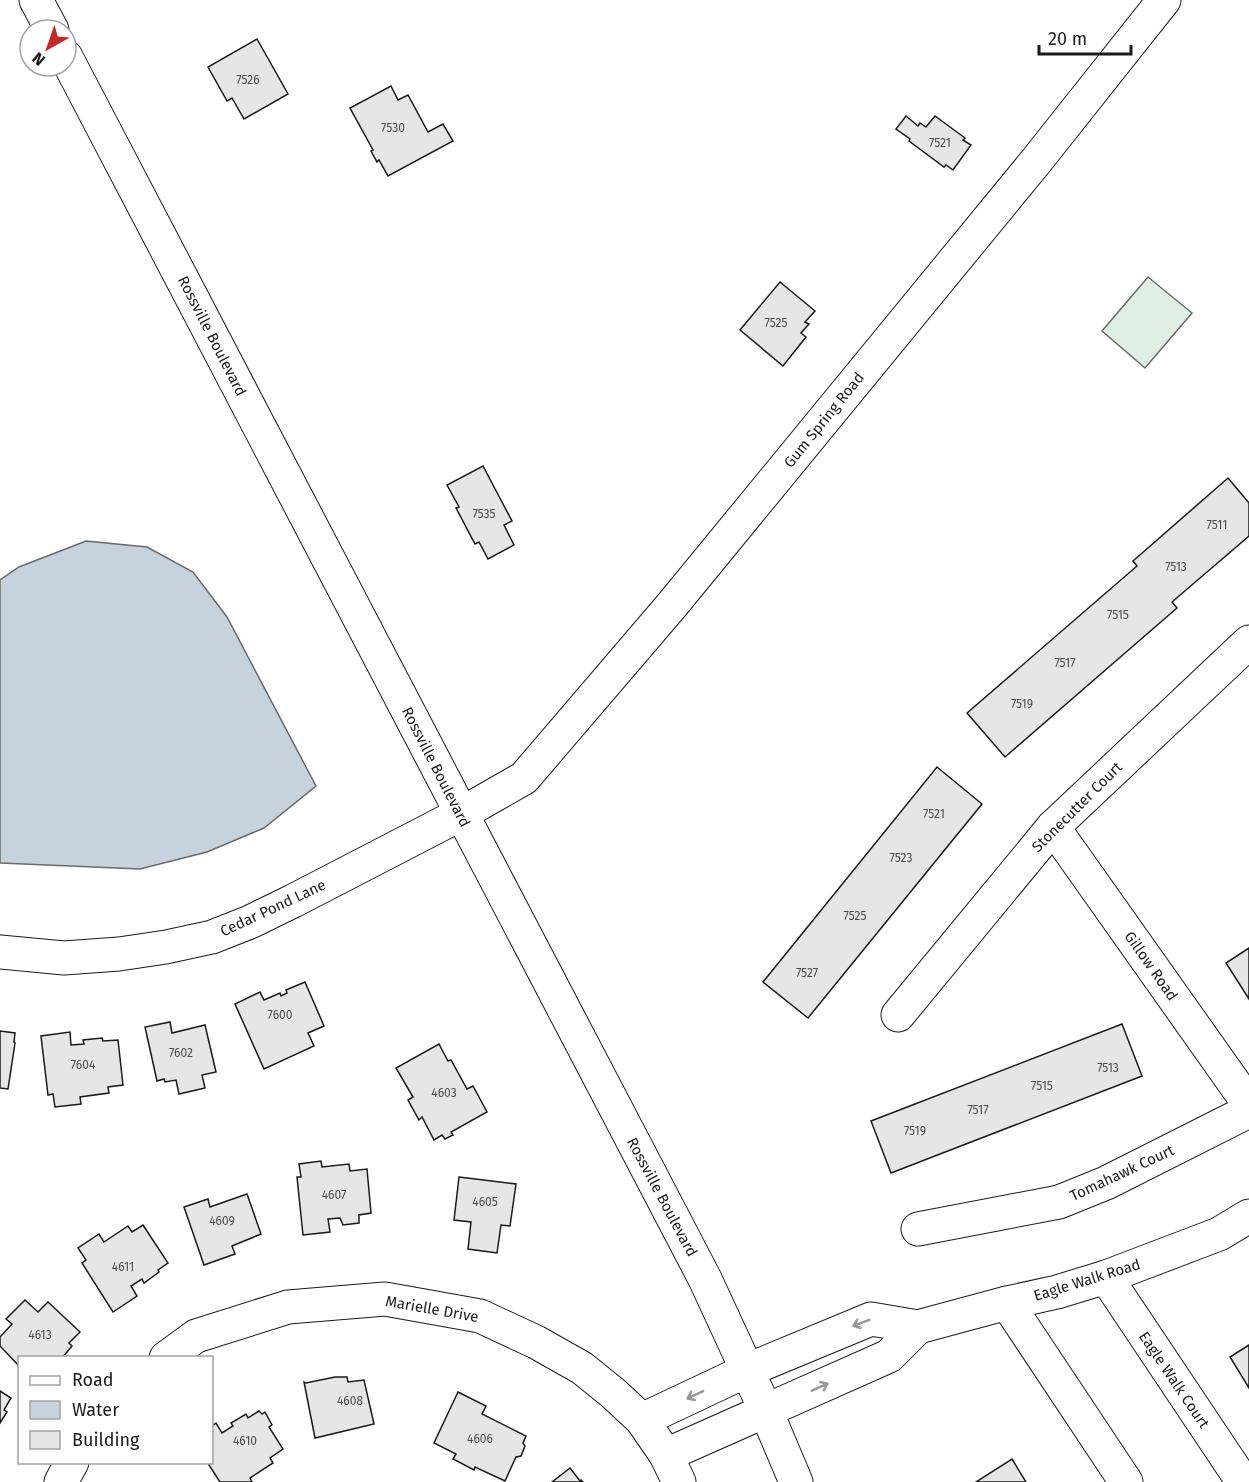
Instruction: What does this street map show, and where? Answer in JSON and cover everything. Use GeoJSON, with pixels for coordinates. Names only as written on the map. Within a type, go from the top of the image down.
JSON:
{"type":"FeatureCollection","features":[{"type":"Feature","properties":{"kind":"street"},"geometry":{"type":"LineString","coordinates":[[36,0],[46,18]]}},
{"type":"Feature","properties":{"kind":"street","name":"Gum Spring Road"},"geometry":{"type":"LineString","coordinates":[[461,814],[524,778],[531,770],[680,596],[1164,0]]}},
{"type":"Feature","properties":{"kind":"street","name":"Rossville Boulevard"},"geometry":{"type":"LineString","coordinates":[[77,78],[705,1279],[748,1370],[796,1482]]}},
{"type":"Feature","properties":{"kind":"street","name":"Stonecutter Court"},"geometry":{"type":"LineString","coordinates":[[898,1015],[1053,827],[1249,642]]}},
{"type":"Feature","properties":{"kind":"street","name":"Cedar Pond Lane"},"geometry":{"type":"LineString","coordinates":[[0,952],[64,957],[119,954],[212,937],[293,901],[461,814]]}},
{"type":"Feature","properties":{"kind":"street","name":"Gillow Road"},"geometry":{"type":"LineString","coordinates":[[1053,827],[1249,1104]]}},
{"type":"Feature","properties":{"kind":"street","name":"Tomahawk Court"},"geometry":{"type":"LineString","coordinates":[[918,1229],[1059,1202],[1106,1183],[1249,1111]]}},
{"type":"Feature","properties":{"kind":"street","name":"Eagle Walk Road"},"geometry":{"type":"LineString","coordinates":[[748,1370],[871,1319],[918,1327],[1007,1303],[1057,1293],[1219,1234],[1249,1216]]}},
{"type":"Feature","properties":{"kind":"street","name":"Eagle Walk Court"},"geometry":{"type":"LineString","coordinates":[[1106,1277],[1243,1482]]}},
{"type":"Feature","properties":{"kind":"street","name":"Marielle Drive"},"geometry":{"type":"LineString","coordinates":[[169,1356],[196,1336],[288,1307],[385,1299],[480,1316],[536,1341],[582,1368],[642,1420],[673,1469],[766,1411]]}},
{"type":"Feature","properties":{"kind":"street"},"geometry":{"type":"LineString","coordinates":[[1007,1303],[1126,1482]]}},
{"type":"Feature","properties":{"kind":"street","name":"Eagle Walk Road"},"geometry":{"type":"LineString","coordinates":[[766,1411],[889,1356],[918,1327]]}},
{"type":"Feature","properties":{"kind":"street"},"geometry":{"type":"LineString","coordinates":[[642,1420],[748,1370]]}},
{"type":"Feature","properties":{"kind":"street"},"geometry":{"type":"LineString","coordinates":[[61,1482],[71,1464]]}},
{"type":"Feature","properties":{"kind":"green space"},"geometry":{"type":"Polygon","coordinates":[[[1148,277],[1192,313],[1145,368],[1102,331],[1148,277]]]}},
{"type":"Feature","properties":{"kind":"water"},"geometry":{"type":"Polygon","coordinates":[[[86,541],[147,547],[193,572],[227,617],[316,786],[264,828],[207,852],[140,869],[0,863],[0,580],[19,567],[86,541]]]}},
{"type":"Feature","properties":{"kind":"building"},"geometry":{"type":"Polygon","coordinates":[[[257,39],[288,94],[244,119],[232,98],[227,101],[208,67],[257,39]]]}},
{"type":"Feature","properties":{"kind":"building"},"geometry":{"type":"Polygon","coordinates":[[[391,86],[398,100],[408,95],[428,132],[443,124],[453,141],[388,176],[379,160],[377,162],[350,108],[391,86]]]}},
{"type":"Feature","properties":{"kind":"building"},"geometry":{"type":"Polygon","coordinates":[[[906,116],[918,126],[920,123],[926,127],[935,116],[965,138],[963,140],[971,145],[953,170],[946,165],[944,167],[896,129],[906,116]]]}},
{"type":"Feature","properties":{"kind":"building"},"geometry":{"type":"Polygon","coordinates":[[[780,282],[815,311],[805,322],[809,324],[801,333],[806,337],[783,366],[740,330],[780,282]]]}},
{"type":"Feature","properties":{"kind":"building"},"geometry":{"type":"Polygon","coordinates":[[[483,466],[512,521],[504,525],[514,545],[488,559],[479,542],[475,544],[447,485],[483,466]]]}},
{"type":"Feature","properties":{"kind":"building"},"geometry":{"type":"Polygon","coordinates":[[[1228,478],[1249,503],[1249,536],[1172,602],[1177,608],[1005,757],[967,713],[1137,566],[1133,561],[1228,478]]]}},
{"type":"Feature","properties":{"kind":"building"},"geometry":{"type":"Polygon","coordinates":[[[937,767],[982,804],[808,1018],[763,982],[937,767]]]}},
{"type":"Feature","properties":{"kind":"building"},"geometry":{"type":"Polygon","coordinates":[[[1249,948],[1249,999],[1226,963],[1249,948]]]}},
{"type":"Feature","properties":{"kind":"building"},"geometry":{"type":"Polygon","coordinates":[[[305,982],[324,1026],[308,1033],[314,1046],[264,1069],[235,1004],[260,992],[264,1000],[280,993],[281,996],[287,993],[286,990],[305,982]]]}},
{"type":"Feature","properties":{"kind":"building"},"geometry":{"type":"Polygon","coordinates":[[[170,1022],[172,1033],[205,1025],[216,1072],[202,1075],[205,1088],[179,1094],[176,1080],[157,1081],[145,1027],[170,1022]]]}},
{"type":"Feature","properties":{"kind":"building"},"geometry":{"type":"Polygon","coordinates":[[[1122,1024],[1142,1076],[891,1173],[871,1121],[1122,1024]]]}},
{"type":"Feature","properties":{"kind":"building"},"geometry":{"type":"Polygon","coordinates":[[[0,1031],[15,1033],[8,1089],[0,1088],[0,1031]]]}},
{"type":"Feature","properties":{"kind":"building"},"geometry":{"type":"Polygon","coordinates":[[[70,1032],[71,1045],[84,1044],[83,1040],[102,1038],[103,1041],[118,1040],[123,1085],[108,1087],[109,1093],[80,1097],[81,1104],[55,1107],[53,1094],[48,1095],[41,1036],[70,1032]]]}},
{"type":"Feature","properties":{"kind":"building"},"geometry":{"type":"Polygon","coordinates":[[[439,1044],[467,1089],[473,1086],[487,1112],[451,1132],[453,1135],[445,1139],[442,1135],[434,1140],[422,1117],[419,1120],[408,1100],[413,1097],[396,1068],[439,1044]]]}},
{"type":"Feature","properties":{"kind":"building"},"geometry":{"type":"Polygon","coordinates":[[[321,1161],[322,1167],[349,1164],[350,1171],[367,1169],[371,1213],[359,1215],[359,1223],[343,1225],[340,1218],[328,1219],[330,1232],[303,1235],[297,1177],[301,1177],[299,1164],[321,1161]]]}},
{"type":"Feature","properties":{"kind":"building"},"geometry":{"type":"Polygon","coordinates":[[[459,1177],[516,1184],[510,1226],[501,1225],[497,1253],[468,1249],[471,1222],[454,1220],[459,1177]]]}},
{"type":"Feature","properties":{"kind":"building"},"geometry":{"type":"Polygon","coordinates":[[[247,1194],[261,1234],[232,1246],[235,1254],[204,1265],[184,1207],[208,1199],[210,1207],[247,1194]]]}},
{"type":"Feature","properties":{"kind":"building"},"geometry":{"type":"Polygon","coordinates":[[[143,1225],[168,1263],[144,1283],[142,1279],[131,1286],[137,1296],[113,1312],[82,1263],[86,1260],[78,1248],[99,1234],[104,1242],[128,1226],[132,1232],[143,1225]]]}},
{"type":"Feature","properties":{"kind":"building"},"geometry":{"type":"Polygon","coordinates":[[[25,1300],[38,1312],[48,1302],[80,1332],[69,1343],[72,1346],[64,1356],[18,1356],[18,1365],[0,1346],[0,1337],[12,1324],[6,1319],[25,1300]]]}},
{"type":"Feature","properties":{"kind":"building"},"geometry":{"type":"Polygon","coordinates":[[[1249,1345],[1249,1388],[1230,1357],[1249,1345]]]}},
{"type":"Feature","properties":{"kind":"building"},"geometry":{"type":"Polygon","coordinates":[[[347,1377],[348,1382],[364,1380],[374,1424],[315,1438],[304,1382],[347,1377]]]}},
{"type":"Feature","properties":{"kind":"building"},"geometry":{"type":"Polygon","coordinates":[[[0,1391],[11,1398],[4,1410],[7,1412],[0,1423],[0,1391]]]}},
{"type":"Feature","properties":{"kind":"building"},"geometry":{"type":"Polygon","coordinates":[[[458,1392],[486,1406],[482,1414],[526,1436],[521,1456],[516,1457],[505,1481],[475,1467],[474,1470],[453,1459],[456,1454],[434,1443],[458,1392]]]}},
{"type":"Feature","properties":{"kind":"building"},"geometry":{"type":"Polygon","coordinates":[[[259,1411],[262,1414],[265,1412],[272,1425],[269,1427],[283,1449],[270,1458],[273,1463],[250,1478],[252,1482],[220,1482],[208,1464],[213,1464],[213,1425],[216,1423],[222,1433],[233,1426],[231,1423],[246,1414],[248,1418],[259,1411]]]}},
{"type":"Feature","properties":{"kind":"building"},"geometry":{"type":"Polygon","coordinates":[[[1012,1459],[1026,1482],[976,1482],[1012,1459]]]}},
{"type":"Feature","properties":{"kind":"building"},"geometry":{"type":"Polygon","coordinates":[[[570,1468],[583,1482],[552,1482],[570,1468]]]}}]}
